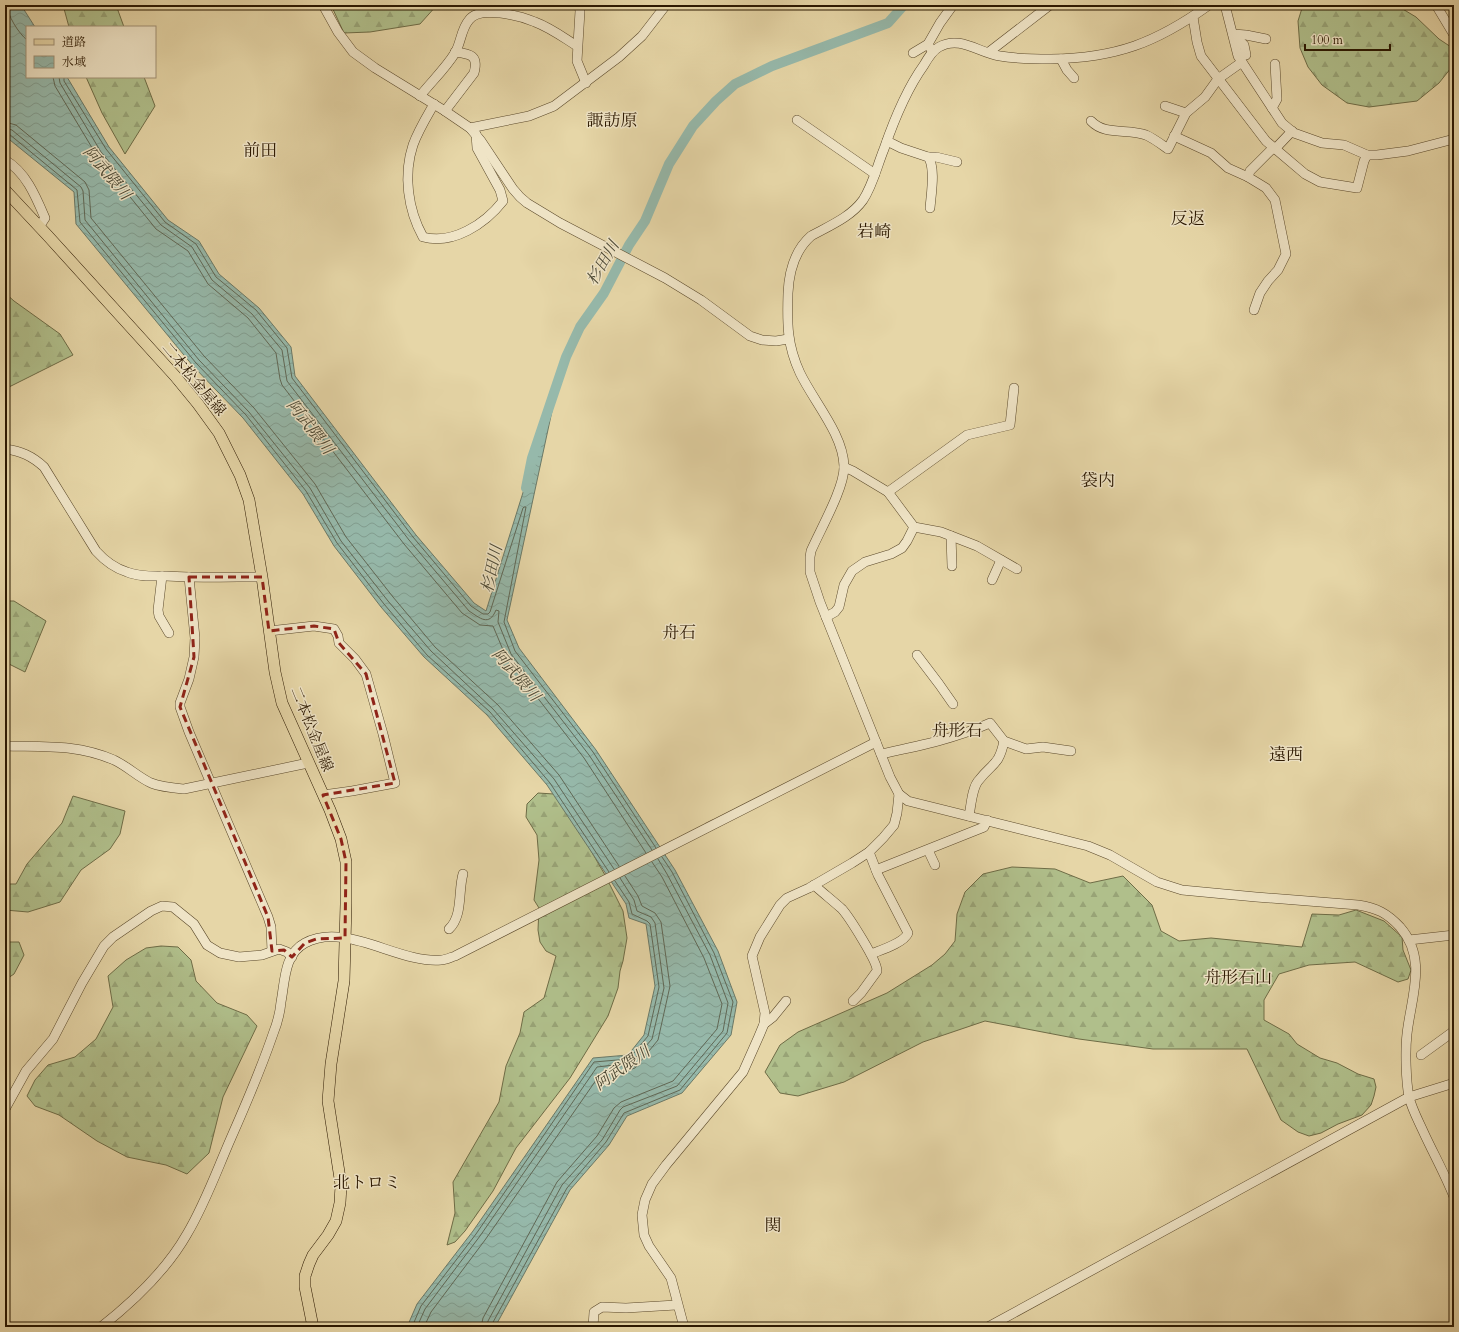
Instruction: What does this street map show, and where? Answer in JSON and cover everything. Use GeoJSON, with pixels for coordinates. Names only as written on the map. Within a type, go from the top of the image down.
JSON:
{"type":"FeatureCollection","features":[{"type":"Feature","properties":{"kind":"main road","name":"二本松金屋線"},"geometry":{"type":"LineString","coordinates":[[5,190],[175,376],[219,433],[240,475],[248,500],[262,577],[275,672],[282,703],[341,839],[346,862],[344,980],[331,1064],[328,1101],[341,1185],[340,1203],[336,1221],[314,1255],[305,1276],[305,1287],[314,1327]]}},
{"type":"Feature","properties":{"kind":"street"},"geometry":{"type":"LineString","coordinates":[[323,5],[338,32],[353,52],[375,68],[445,111],[473,131],[520,198],[538,210],[664,278],[701,300],[750,336],[762,340],[776,341],[788,339]]}},
{"type":"Feature","properties":{"kind":"street"},"geometry":{"type":"LineString","coordinates":[[579,5],[580,22],[577,61],[586,83]]}},
{"type":"Feature","properties":{"kind":"street"},"geometry":{"type":"LineString","coordinates":[[473,131],[529,116],[554,106],[619,57],[642,36],[666,5]]}},
{"type":"Feature","properties":{"kind":"street"},"geometry":{"type":"LineString","coordinates":[[953,5],[940,23],[930,48],[906,95],[875,174],[863,200],[836,222],[811,236],[802,245],[796,254],[788,287],[788,339],[800,373],[837,438],[843,453],[844,467],[840,487],[810,556],[810,572],[826,617],[881,754],[899,794],[908,801],[1068,840],[1098,849],[1148,878],[1182,890],[1373,907],[1386,914],[1410,940],[1416,966],[1406,1052],[1409,1097],[1415,1115],[1454,1197]]}},
{"type":"Feature","properties":{"kind":"street"},"geometry":{"type":"LineString","coordinates":[[988,52],[1050,5]]}},
{"type":"Feature","properties":{"kind":"street"},"geometry":{"type":"LineString","coordinates":[[912,53],[952,42],[962,43],[998,56],[1013,58],[1080,58],[1125,50],[1165,33],[1208,5]]}},
{"type":"Feature","properties":{"kind":"street"},"geometry":{"type":"LineString","coordinates":[[1225,5],[1238,56],[1244,58],[1272,108],[1282,123],[1292,131],[1322,143],[1344,145],[1367,154],[1377,155],[1408,151],[1454,139]]}},
{"type":"Feature","properties":{"kind":"street"},"geometry":{"type":"LineString","coordinates":[[1436,5],[1454,35]]}},
{"type":"Feature","properties":{"kind":"street"},"geometry":{"type":"LineString","coordinates":[[420,96],[455,52],[468,20],[474,15],[482,12],[517,16],[536,22],[554,31],[577,46]]}},
{"type":"Feature","properties":{"kind":"street"},"geometry":{"type":"LineString","coordinates":[[1193,16],[1201,56],[1262,136],[1274,149],[1305,174],[1320,182],[1357,188],[1367,154]]}},
{"type":"Feature","properties":{"kind":"street"},"geometry":{"type":"LineString","coordinates":[[1233,34],[1266,39]]}},
{"type":"Feature","properties":{"kind":"street"},"geometry":{"type":"LineString","coordinates":[[445,111],[474,73],[476,66],[475,59],[472,56],[455,52]]}},
{"type":"Feature","properties":{"kind":"street"},"geometry":{"type":"LineString","coordinates":[[1092,121],[1097,127],[1147,135],[1168,149],[1186,113],[1205,97],[1218,79],[1244,58]]}},
{"type":"Feature","properties":{"kind":"street"},"geometry":{"type":"LineString","coordinates":[[1061,59],[1067,70],[1074,78]]}},
{"type":"Feature","properties":{"kind":"street"},"geometry":{"type":"LineString","coordinates":[[1272,108],[1277,99],[1275,64]]}},
{"type":"Feature","properties":{"kind":"street"},"geometry":{"type":"LineString","coordinates":[[434,104],[420,129],[409,159],[409,200],[412,213],[423,237],[434,239],[456,236],[477,225],[496,210],[503,201],[500,190],[477,148],[473,131]]}},
{"type":"Feature","properties":{"kind":"street"},"geometry":{"type":"LineString","coordinates":[[1165,106],[1186,113]]}},
{"type":"Feature","properties":{"kind":"street"},"geometry":{"type":"LineString","coordinates":[[797,120],[875,174]]}},
{"type":"Feature","properties":{"kind":"street"},"geometry":{"type":"LineString","coordinates":[[1248,177],[1250,171],[1292,131]]}},
{"type":"Feature","properties":{"kind":"street"},"geometry":{"type":"LineString","coordinates":[[1174,136],[1211,153],[1228,168],[1248,177],[1266,188],[1275,200],[1286,254],[1278,270],[1260,293],[1254,310]]}},
{"type":"Feature","properties":{"kind":"street"},"geometry":{"type":"LineString","coordinates":[[887,141],[901,148],[928,157],[936,157],[957,162]]}},
{"type":"Feature","properties":{"kind":"street"},"geometry":{"type":"LineString","coordinates":[[928,157],[932,164],[930,208]]}},
{"type":"Feature","properties":{"kind":"street"},"geometry":{"type":"LineString","coordinates":[[5,160],[12,164],[33,190],[45,218],[40,227]]}},
{"type":"Feature","properties":{"kind":"street"},"geometry":{"type":"LineString","coordinates":[[888,492],[967,435],[1010,425],[1014,388]]}},
{"type":"Feature","properties":{"kind":"street"},"geometry":{"type":"LineString","coordinates":[[5,449],[18,451],[29,455],[44,467],[96,551],[115,567],[128,573],[140,575],[262,577]]}},
{"type":"Feature","properties":{"kind":"street"},"geometry":{"type":"LineString","coordinates":[[844,467],[853,470],[888,492],[914,527],[941,532],[977,546],[1017,569]]}},
{"type":"Feature","properties":{"kind":"street"},"geometry":{"type":"LineString","coordinates":[[826,617],[839,607],[844,585],[852,571],[865,562],[891,554],[902,548],[914,527]]}},
{"type":"Feature","properties":{"kind":"street"},"geometry":{"type":"LineString","coordinates":[[951,536],[952,566]]}},
{"type":"Feature","properties":{"kind":"street"},"geometry":{"type":"LineString","coordinates":[[992,580],[1001,560]]}},
{"type":"Feature","properties":{"kind":"street"},"geometry":{"type":"LineString","coordinates":[[162,576],[158,610],[159,616],[169,633]]}},
{"type":"Feature","properties":{"kind":"street"},"geometry":{"type":"LineString","coordinates":[[189,577],[195,633],[194,657],[180,707],[268,917],[271,927],[272,951]]}},
{"type":"Feature","properties":{"kind":"street"},"geometry":{"type":"LineString","coordinates":[[269,631],[314,626],[334,629],[338,636],[339,643],[355,659],[366,674],[395,783],[323,795]]}},
{"type":"Feature","properties":{"kind":"street"},"geometry":{"type":"LineString","coordinates":[[917,655],[953,704]]}},
{"type":"Feature","properties":{"kind":"street"},"geometry":{"type":"LineString","coordinates":[[881,754],[950,738],[967,733],[990,722],[1004,742],[1026,749],[1043,747],[1071,751]]}},
{"type":"Feature","properties":{"kind":"street"},"geometry":{"type":"LineString","coordinates":[[101,1327],[122,1311],[155,1277],[173,1255],[190,1228],[240,1116],[274,1033],[288,964],[292,957],[305,943],[316,939],[330,937],[345,938],[420,959],[441,960],[455,956],[876,742]]}},
{"type":"Feature","properties":{"kind":"street"},"geometry":{"type":"LineString","coordinates":[[968,816],[975,785],[998,760],[1004,742]]}},
{"type":"Feature","properties":{"kind":"street"},"geometry":{"type":"LineString","coordinates":[[5,746],[64,747],[82,749],[115,760],[150,782],[184,789],[308,763]]}},
{"type":"Feature","properties":{"kind":"street"},"geometry":{"type":"LineString","coordinates":[[684,1327],[671,1278],[649,1246],[644,1235],[642,1215],[645,1200],[652,1184],[666,1165],[743,1072],[764,1024],[766,1013],[752,956],[760,937],[787,898],[809,888],[869,852],[894,825],[899,794]]}},
{"type":"Feature","properties":{"kind":"street"},"geometry":{"type":"LineString","coordinates":[[876,875],[928,850],[984,827],[988,820]]}},
{"type":"Feature","properties":{"kind":"street"},"geometry":{"type":"LineString","coordinates":[[928,850],[935,865]]}},
{"type":"Feature","properties":{"kind":"street"},"geometry":{"type":"LineString","coordinates":[[869,852],[876,875],[908,933],[906,937],[900,941],[871,954]]}},
{"type":"Feature","properties":{"kind":"street"},"geometry":{"type":"LineString","coordinates":[[449,929],[456,920],[458,913],[463,874]]}},
{"type":"Feature","properties":{"kind":"street"},"geometry":{"type":"LineString","coordinates":[[814,885],[843,911],[871,954],[877,967],[877,971],[861,993],[853,1001]]}},
{"type":"Feature","properties":{"kind":"street"},"geometry":{"type":"LineString","coordinates":[[5,1110],[26,1071],[53,1039],[78,989],[104,946],[116,934],[151,911],[162,906],[173,907],[194,924],[207,945],[220,953],[239,957],[262,955],[279,949],[284,950],[292,957]]}},
{"type":"Feature","properties":{"kind":"street"},"geometry":{"type":"LineString","coordinates":[[1410,940],[1454,936]]}},
{"type":"Feature","properties":{"kind":"street"},"geometry":{"type":"LineString","coordinates":[[764,1024],[773,1017],[786,1001]]}},
{"type":"Feature","properties":{"kind":"street"},"geometry":{"type":"LineString","coordinates":[[1421,1056],[1454,1031]]}},
{"type":"Feature","properties":{"kind":"street"},"geometry":{"type":"LineString","coordinates":[[988,1327],[1409,1097],[1454,1083]]}},
{"type":"Feature","properties":{"kind":"street"},"geometry":{"type":"LineString","coordinates":[[593,1327],[594,1312],[602,1307],[626,1308],[676,1305]]}},
{"type":"Feature","properties":{"kind":"highlighted area"},"geometry":{"type":"Polygon","coordinates":[[[189,577],[262,577],[269,631],[314,626],[334,629],[339,643],[366,674],[395,783],[323,795],[341,839],[346,862],[345,938],[316,939],[305,943],[292,957],[284,950],[272,951],[268,917],[180,707],[194,657],[189,577]]]}},
{"type":"Feature","properties":{"kind":"green space"},"geometry":{"type":"Polygon","coordinates":[[[63,5],[116,5],[124,26],[69,26],[63,5]]]}},
{"type":"Feature","properties":{"kind":"green space"},"geometry":{"type":"Polygon","coordinates":[[[331,5],[437,5],[420,24],[370,32],[344,33],[331,5]]]}},
{"type":"Feature","properties":{"kind":"green space"},"geometry":{"type":"Polygon","coordinates":[[[1303,5],[1396,5],[1416,17],[1439,39],[1451,47],[1453,56],[1451,68],[1439,83],[1417,101],[1369,107],[1347,103],[1322,85],[1308,67],[1300,48],[1298,21],[1303,5]]]}},
{"type":"Feature","properties":{"kind":"green space"},"geometry":{"type":"Polygon","coordinates":[[[86,78],[144,78],[155,106],[125,154],[102,113],[86,78]]]}},
{"type":"Feature","properties":{"kind":"green space"},"geometry":{"type":"Polygon","coordinates":[[[5,293],[60,334],[73,355],[5,389],[5,293]]]}},
{"type":"Feature","properties":{"kind":"green space"},"geometry":{"type":"Polygon","coordinates":[[[5,601],[14,601],[46,621],[25,672],[5,662],[5,601]]]}},
{"type":"Feature","properties":{"kind":"green space"},"geometry":{"type":"Polygon","coordinates":[[[538,793],[554,794],[568,811],[605,875],[623,911],[627,938],[618,988],[608,1016],[570,1078],[516,1148],[493,1191],[465,1231],[455,1242],[447,1245],[455,1213],[453,1182],[499,1102],[506,1066],[520,1033],[524,1012],[544,998],[556,956],[546,951],[540,942],[538,930],[539,908],[534,900],[539,860],[537,835],[526,817],[527,804],[538,793]]]}},
{"type":"Feature","properties":{"kind":"green space"},"geometry":{"type":"Polygon","coordinates":[[[73,796],[125,811],[120,834],[110,849],[81,870],[60,902],[28,912],[5,910],[5,884],[16,884],[27,864],[62,823],[73,796]]]}},
{"type":"Feature","properties":{"kind":"green space"},"geometry":{"type":"Polygon","coordinates":[[[1012,867],[1055,869],[1090,883],[1123,876],[1152,905],[1161,931],[1179,941],[1211,938],[1302,947],[1312,914],[1339,915],[1356,910],[1384,921],[1402,937],[1403,950],[1411,970],[1408,979],[1398,982],[1355,962],[1309,965],[1279,974],[1264,1000],[1264,1020],[1289,1034],[1297,1044],[1320,1058],[1337,1063],[1358,1074],[1374,1079],[1376,1087],[1371,1105],[1362,1115],[1338,1124],[1321,1133],[1309,1136],[1298,1132],[1281,1120],[1247,1049],[1153,1049],[1079,1039],[985,1021],[923,1042],[844,1082],[798,1096],[780,1093],[765,1072],[780,1045],[798,1032],[887,993],[932,965],[945,954],[955,941],[957,914],[965,892],[983,874],[1012,867]]]}},
{"type":"Feature","properties":{"kind":"green space"},"geometry":{"type":"Polygon","coordinates":[[[5,942],[19,942],[24,955],[14,974],[5,980],[5,942]]]}},
{"type":"Feature","properties":{"kind":"green space"},"geometry":{"type":"Polygon","coordinates":[[[161,946],[178,947],[191,960],[196,981],[217,1003],[247,1015],[257,1026],[223,1097],[209,1153],[187,1174],[166,1165],[127,1157],[97,1141],[59,1115],[35,1106],[27,1096],[35,1080],[48,1065],[75,1057],[96,1039],[113,1007],[108,976],[126,960],[146,948],[161,946]]]}},
{"type":"Feature","properties":{"kind":"water","name":"阿武隈川"},"geometry":{"type":"Polygon","coordinates":[[[5,5],[21,5],[34,26],[26,26],[26,78],[68,78],[109,147],[168,220],[199,241],[219,274],[259,308],[291,347],[295,376],[416,535],[474,603],[486,611],[560,374],[507,620],[519,648],[596,750],[675,870],[718,951],[737,1002],[731,1035],[682,1093],[627,1116],[609,1145],[570,1190],[495,1327],[407,1327],[417,1304],[473,1231],[593,1058],[628,1055],[644,1035],[655,986],[646,924],[629,918],[626,904],[547,785],[487,715],[424,657],[381,607],[334,546],[303,494],[243,418],[193,366],[76,224],[74,192],[5,136],[5,5]]]}},
{"type":"Feature","properties":{"kind":"waterway","name":"杉田川"},"geometry":{"type":"LineString","coordinates":[[526,488],[532,458],[566,357],[580,327],[604,293],[629,245],[645,221],[669,164],[693,126],[716,101],[735,84],[772,66],[888,23],[904,5]]}},
{"type":"Feature","properties":{"kind":"tunnel"},"geometry":{"type":"LineString","coordinates":[[709,821],[715,833]]}},
{"type":"Feature","properties":{"kind":"district","name":"諏訪原"},"geometry":{"type":"Point","coordinates":[612,120]}},
{"type":"Feature","properties":{"kind":"district","name":"前田"},"geometry":{"type":"Point","coordinates":[260,150]}},
{"type":"Feature","properties":{"kind":"district","name":"反返"},"geometry":{"type":"Point","coordinates":[1188,218]}},
{"type":"Feature","properties":{"kind":"district","name":"岩崎"},"geometry":{"type":"Point","coordinates":[874,231]}},
{"type":"Feature","properties":{"kind":"district","name":"袋内"},"geometry":{"type":"Point","coordinates":[1098,480]}},
{"type":"Feature","properties":{"kind":"district","name":"舟石"},"geometry":{"type":"Point","coordinates":[679,632]}},
{"type":"Feature","properties":{"kind":"district","name":"舟形石"},"geometry":{"type":"Point","coordinates":[957,730]}},
{"type":"Feature","properties":{"kind":"district","name":"遠西"},"geometry":{"type":"Point","coordinates":[1286,754]}},
{"type":"Feature","properties":{"kind":"district","name":"舟形石山"},"geometry":{"type":"Point","coordinates":[1238,977]}},
{"type":"Feature","properties":{"kind":"district","name":"北トロミ"},"geometry":{"type":"Point","coordinates":[367,1182]}},
{"type":"Feature","properties":{"kind":"district","name":"関"},"geometry":{"type":"Point","coordinates":[773,1225]}}]}
